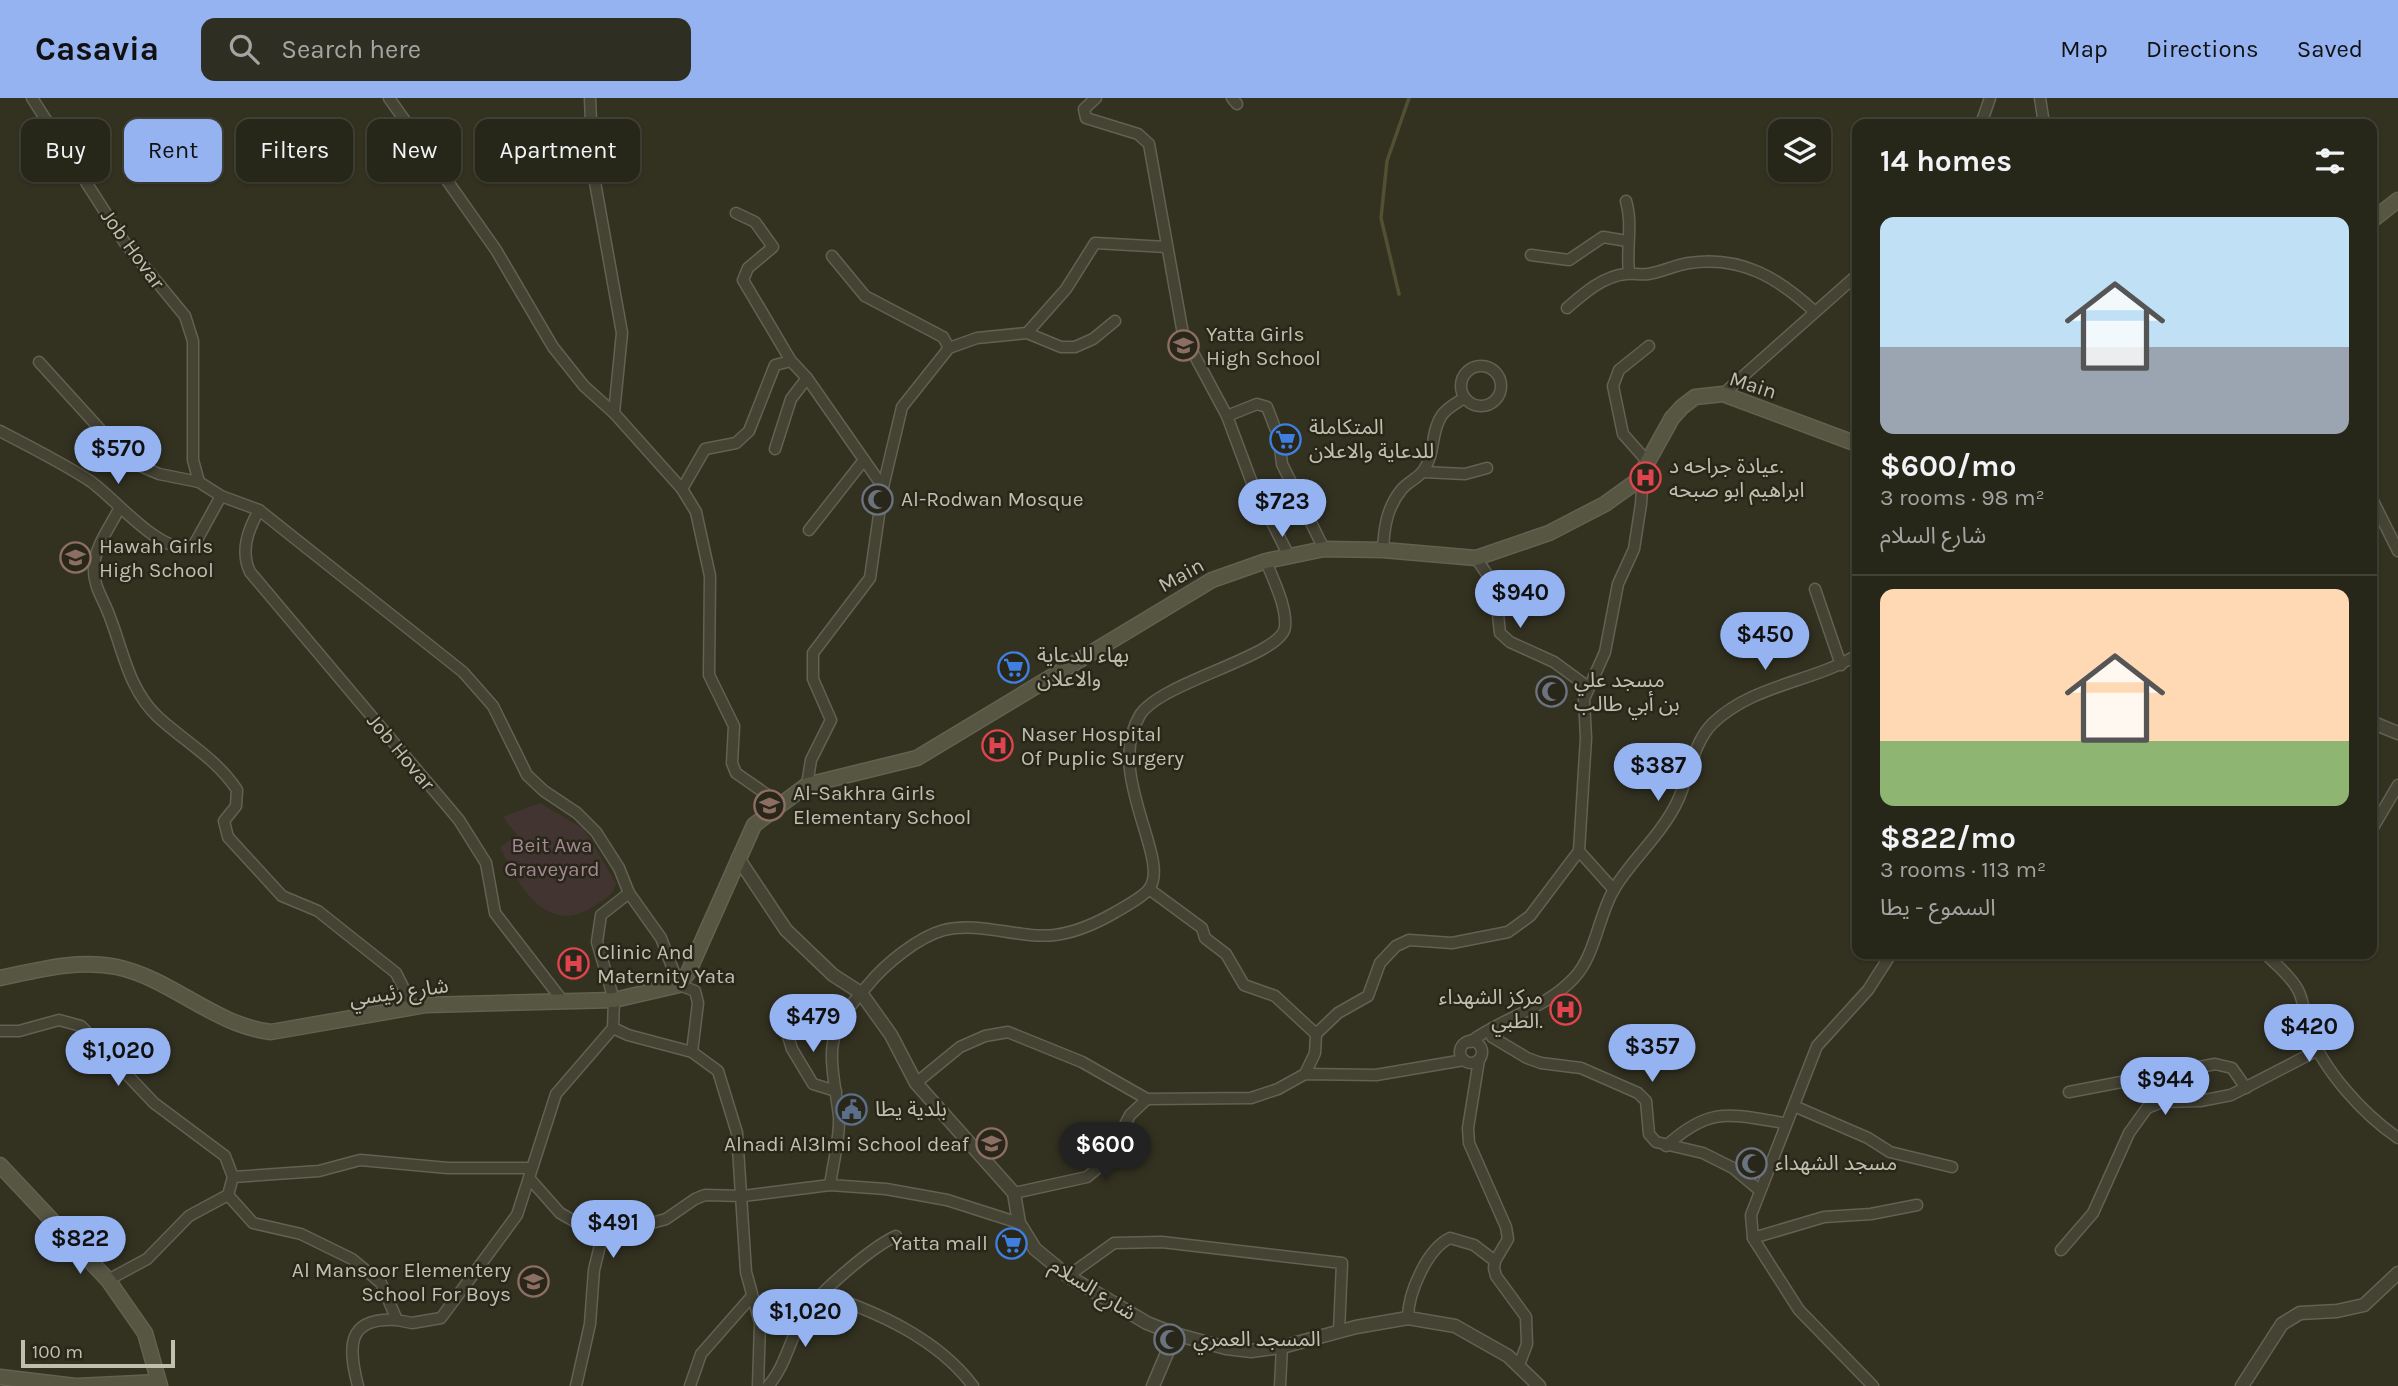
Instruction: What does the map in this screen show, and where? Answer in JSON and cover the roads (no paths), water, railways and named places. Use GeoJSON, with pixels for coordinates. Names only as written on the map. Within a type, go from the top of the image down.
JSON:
{"type":"FeatureCollection","features":[{"type":"Feature","properties":{"kind":"main road"},"geometry":{"type":"LineString","coordinates":[[2377,215],[2398,200]]}},
{"type":"Feature","properties":{"kind":"main road","name":"Main"},"geometry":{"type":"LineString","coordinates":[[738,858],[754,825],[779,803],[807,785],[917,758],[1212,580],[1266,561],[1324,549],[1383,550],[1476,558],[1549,533],[1605,505],[1637,481],[1647,460],[1682,407],[1695,397],[1723,394],[1852,442]]}},
{"type":"Feature","properties":{"kind":"main road"},"geometry":{"type":"LineString","coordinates":[[680,985],[688,973],[738,858]]}},
{"type":"Feature","properties":{"kind":"main road","name":"شارع رئيسي"},"geometry":{"type":"LineString","coordinates":[[0,978],[61,966],[95,964],[120,967],[177,992],[230,1021],[251,1030],[271,1032],[426,1005],[614,1000],[680,985]]}},
{"type":"Feature","properties":{"kind":"main road"},"geometry":{"type":"LineString","coordinates":[[0,1165],[107,1280],[145,1333],[159,1384],[77,1386],[0,1377]]}},
{"type":"Feature","properties":{"kind":"street","name":"Job Hovar"},"geometry":{"type":"LineString","coordinates":[[32,98],[125,243],[184,316],[192,341],[192,460],[203,486]]}},
{"type":"Feature","properties":{"kind":"street"},"geometry":{"type":"LineString","coordinates":[[389,98],[496,250],[553,347],[584,386],[614,413],[682,489],[696,512],[710,576],[708,664],[713,687],[734,726],[732,763],[736,773],[779,803]]}},
{"type":"Feature","properties":{"kind":"street"},"geometry":{"type":"LineString","coordinates":[[590,98],[593,171],[622,333],[614,413]]}},
{"type":"Feature","properties":{"kind":"street"},"geometry":{"type":"LineString","coordinates":[[1096,98],[1084,109],[1086,118],[1138,134],[1149,145],[1183,334],[1227,416],[1252,483],[1289,556]]}},
{"type":"Feature","properties":{"kind":"street"},"geometry":{"type":"LineString","coordinates":[[1982,119],[1990,98]]}},
{"type":"Feature","properties":{"kind":"street"},"geometry":{"type":"LineString","coordinates":[[2040,98],[2043,119]]}},
{"type":"Feature","properties":{"kind":"street"},"geometry":{"type":"LineString","coordinates":[[1626,201],[1630,213],[1627,241],[1629,273]]}},
{"type":"Feature","properties":{"kind":"street"},"geometry":{"type":"LineString","coordinates":[[736,213],[755,222],[773,247],[748,268],[743,280],[791,362],[807,379],[883,487]]}},
{"type":"Feature","properties":{"kind":"street"},"geometry":{"type":"LineString","coordinates":[[1531,255],[1569,260],[1602,236],[1627,241]]}},
{"type":"Feature","properties":{"kind":"street"},"geometry":{"type":"LineString","coordinates":[[1027,333],[1066,289],[1095,243],[1166,247]]}},
{"type":"Feature","properties":{"kind":"street"},"geometry":{"type":"LineString","coordinates":[[832,256],[865,296],[943,337],[949,348]]}},
{"type":"Feature","properties":{"kind":"street"},"geometry":{"type":"LineString","coordinates":[[1567,308],[1585,292],[1609,278],[1629,273],[1648,274],[1690,262],[1748,266],[1786,285],[1814,311]]}},
{"type":"Feature","properties":{"kind":"street"},"geometry":{"type":"LineString","coordinates":[[1723,394],[1852,279]]}},
{"type":"Feature","properties":{"kind":"street"},"geometry":{"type":"LineString","coordinates":[[807,785],[811,760],[831,720],[813,679],[813,653],[870,578],[883,487],[902,407],[949,348],[977,338],[1027,333],[1061,347],[1075,347],[1093,339],[1115,321]]}},
{"type":"Feature","properties":{"kind":"street"},"geometry":{"type":"LineString","coordinates":[[1647,460],[1623,435],[1613,386],[1619,370],[1649,346]]}},
{"type":"Feature","properties":{"kind":"street"},"geometry":{"type":"LineString","coordinates":[[38,362],[118,449],[138,465],[159,474],[203,486],[221,496],[259,510],[463,672],[494,706],[527,775],[544,791],[577,813],[596,832],[619,868],[629,894],[662,938],[680,985],[695,991],[698,1003],[692,1052]]}},
{"type":"Feature","properties":{"kind":"street"},"geometry":{"type":"LineString","coordinates":[[682,489],[705,449],[736,443],[749,431],[775,365],[791,362]]}},
{"type":"Feature","properties":{"kind":"street"},"geometry":{"type":"LineString","coordinates":[[775,449],[791,399],[807,379]]}},
{"type":"Feature","properties":{"kind":"street"},"geometry":{"type":"LineString","coordinates":[[1383,550],[1391,507],[1403,487],[1423,472],[1432,453],[1435,428],[1443,413],[1464,398]]}},
{"type":"Feature","properties":{"kind":"street"},"geometry":{"type":"LineString","coordinates":[[1227,416],[1257,404],[1266,408],[1279,438],[1282,464],[1324,549]]}},
{"type":"Feature","properties":{"kind":"street"},"geometry":{"type":"LineString","coordinates":[[0,431],[92,482],[120,509],[172,546],[185,549],[194,545],[221,496]]}},
{"type":"Feature","properties":{"kind":"street"},"geometry":{"type":"LineString","coordinates":[[809,530],[864,460]]}},
{"type":"Feature","properties":{"kind":"street"},"geometry":{"type":"LineString","coordinates":[[1423,472],[1465,474],[1487,468]]}},
{"type":"Feature","properties":{"kind":"street"},"geometry":{"type":"LineString","coordinates":[[1305,1074],[1315,1053],[1316,1034],[1338,1013],[1368,996],[1380,963],[1395,946],[1409,940],[1452,943],[1508,932],[1530,916],[1579,851],[1586,738],[1584,705],[1588,687],[1605,652],[1618,584],[1635,542],[1642,489],[1637,481]]}},
{"type":"Feature","properties":{"kind":"street"},"geometry":{"type":"LineString","coordinates":[[120,509],[99,546],[94,564],[94,582],[131,681],[142,700],[201,752],[237,790],[236,806],[224,821],[228,837],[282,896],[318,911],[388,965],[403,987],[405,1009]]}},
{"type":"Feature","properties":{"kind":"street"},"geometry":{"type":"LineString","coordinates":[[2377,509],[2398,551]]}},
{"type":"Feature","properties":{"kind":"street","name":"Job Hovar"},"geometry":{"type":"LineString","coordinates":[[259,510],[246,542],[246,563],[250,572],[459,820],[486,863],[495,913],[562,1000]]}},
{"type":"Feature","properties":{"kind":"street"},"geometry":{"type":"LineString","coordinates":[[1476,558],[1495,586],[1500,633],[1510,642],[1554,662],[1588,687]]}},
{"type":"Feature","properties":{"kind":"street"},"geometry":{"type":"LineString","coordinates":[[830,1185],[839,1120],[832,1044],[849,1005],[887,962],[942,931],[970,927],[1053,935],[1086,928],[1149,889],[1154,875],[1131,789],[1127,760],[1131,735],[1140,715],[1152,700],[1276,642],[1283,634],[1284,614],[1266,561]]}},
{"type":"Feature","properties":{"kind":"street"},"geometry":{"type":"LineString","coordinates":[[1815,589],[1841,665]]}},
{"type":"Feature","properties":{"kind":"street"},"geometry":{"type":"LineString","coordinates":[[1519,1365],[1527,1344],[1526,1317],[1496,1276],[1495,1261],[1508,1239],[1499,1207],[1469,1143],[1468,1128],[1474,1082],[1471,1054],[1492,1027],[1539,1007],[1575,977],[1614,890],[1649,847],[1678,801],[1711,724],[1738,704],[1770,687],[1841,665],[1852,658]]}},
{"type":"Feature","properties":{"kind":"street"},"geometry":{"type":"LineString","coordinates":[[2377,724],[2398,733]]}},
{"type":"Feature","properties":{"kind":"street"},"geometry":{"type":"LineString","coordinates":[[2377,821],[2398,785]]}},
{"type":"Feature","properties":{"kind":"street"},"geometry":{"type":"LineString","coordinates":[[1579,851],[1614,890]]}},
{"type":"Feature","properties":{"kind":"street"},"geometry":{"type":"LineString","coordinates":[[738,858],[786,930],[833,975],[861,993],[891,1035],[916,1083],[1014,1193],[1087,1177],[1105,1161],[1130,1115],[1147,1100]]}},
{"type":"Feature","properties":{"kind":"street"},"geometry":{"type":"LineString","coordinates":[[1149,889],[1202,928],[1205,938],[1226,954],[1244,985],[1275,996],[1316,1034]]}},
{"type":"Feature","properties":{"kind":"street"},"geometry":{"type":"LineString","coordinates":[[358,1386],[350,1351],[352,1338],[369,1323],[380,1319],[412,1323],[441,1318],[517,1215],[556,1094],[613,1028],[614,1000],[597,942],[601,915],[629,894]]}},
{"type":"Feature","properties":{"kind":"street"},"geometry":{"type":"LineString","coordinates":[[1873,1386],[1799,1310],[1754,1238],[1751,1214],[1758,1189],[1772,1161],[1784,1123],[1794,1106],[1816,1046],[1868,990],[1888,959]]}},
{"type":"Feature","properties":{"kind":"street"},"geometry":{"type":"LineString","coordinates":[[2270,959],[2298,991],[2308,1030],[2318,1050],[2380,1125],[2398,1138]]}},
{"type":"Feature","properties":{"kind":"street"},"geometry":{"type":"LineString","coordinates":[[916,1083],[960,1047],[985,1036],[1008,1032],[1082,1062],[1147,1100],[1251,1098],[1278,1089],[1305,1074],[1376,1075],[1471,1054],[1518,1017]]}},
{"type":"Feature","properties":{"kind":"street"},"geometry":{"type":"LineString","coordinates":[[0,1031],[19,1031],[59,1020],[81,1026],[154,1102],[225,1156],[233,1177],[228,1195],[189,1216],[147,1259],[107,1280]]}},
{"type":"Feature","properties":{"kind":"street"},"geometry":{"type":"LineString","coordinates":[[784,1023],[792,1049],[813,1084],[836,1091]]}},
{"type":"Feature","properties":{"kind":"street"},"geometry":{"type":"LineString","coordinates":[[613,1028],[628,1035],[692,1052],[718,1071],[737,1133],[746,1272],[760,1323],[758,1386]]}},
{"type":"Feature","properties":{"kind":"street"},"geometry":{"type":"LineString","coordinates":[[1492,1037],[1527,1058],[1541,1063],[1581,1068],[1638,1093],[1647,1101],[1649,1134],[1656,1142],[1703,1153],[1733,1168],[1758,1189]]}},
{"type":"Feature","properties":{"kind":"street"},"geometry":{"type":"LineString","coordinates":[[2061,1250],[2093,1213],[2129,1133],[2147,1108],[2162,1102],[2218,1099],[2246,1088],[2318,1050]]}},
{"type":"Feature","properties":{"kind":"street"},"geometry":{"type":"LineString","coordinates":[[2068,1092],[2214,1064],[2232,1068],[2246,1088]]}},
{"type":"Feature","properties":{"kind":"street"},"geometry":{"type":"LineString","coordinates":[[1794,1106],[1868,1138],[1891,1152],[1952,1167]]}},
{"type":"Feature","properties":{"kind":"street"},"geometry":{"type":"LineString","coordinates":[[1666,1146],[1687,1127],[1708,1117],[1745,1117],[1784,1123]]}},
{"type":"Feature","properties":{"kind":"street"},"geometry":{"type":"LineString","coordinates":[[233,1177],[319,1171],[360,1160],[530,1173],[560,1213],[602,1237],[666,1219],[705,1195],[743,1196],[830,1185],[886,1189],[947,1200],[1019,1223]]}},
{"type":"Feature","properties":{"kind":"street","name":"شارع السلام"},"geometry":{"type":"LineString","coordinates":[[1014,1193],[1019,1223],[1040,1255],[1068,1276],[1147,1323],[1175,1334],[1251,1351],[1282,1347],[1339,1331],[1409,1318],[1455,1326],[1481,1338],[1519,1365],[1539,1386]]}},
{"type":"Feature","properties":{"kind":"street"},"geometry":{"type":"LineString","coordinates":[[228,1195],[253,1223],[300,1234],[352,1259],[381,1283],[397,1320]]}},
{"type":"Feature","properties":{"kind":"street"},"geometry":{"type":"LineString","coordinates":[[1754,1238],[1824,1217],[1871,1214],[1917,1205]]}},
{"type":"Feature","properties":{"kind":"street"},"geometry":{"type":"LineString","coordinates":[[768,1386],[778,1375],[804,1314],[880,1243],[896,1236]]}},
{"type":"Feature","properties":{"kind":"street"},"geometry":{"type":"LineString","coordinates":[[576,1386],[590,1324],[594,1270],[602,1237]]}},
{"type":"Feature","properties":{"kind":"street"},"geometry":{"type":"LineString","coordinates":[[1409,1318],[1408,1305],[1416,1277],[1443,1242],[1450,1238],[1474,1245],[1495,1261]]}},
{"type":"Feature","properties":{"kind":"street"},"geometry":{"type":"LineString","coordinates":[[1068,1276],[1114,1243],[1162,1242],[1342,1263],[1339,1331]]}},
{"type":"Feature","properties":{"kind":"street"},"geometry":{"type":"LineString","coordinates":[[2242,1386],[2282,1324],[2300,1313],[2337,1311],[2364,1305],[2398,1273]]}},
{"type":"Feature","properties":{"kind":"street"},"geometry":{"type":"LineString","coordinates":[[823,1294],[861,1307],[939,1350],[973,1386]]}},
{"type":"Feature","properties":{"kind":"street"},"geometry":{"type":"LineString","coordinates":[[690,1386],[701,1354],[751,1296]]}},
{"type":"Feature","properties":{"kind":"street"},"geometry":{"type":"LineString","coordinates":[[1153,1386],[1175,1334]]}},
{"type":"Feature","properties":{"kind":"street"},"geometry":{"type":"LineString","coordinates":[[1280,1386],[1282,1347]]}},
{"type":"Feature","properties":{"kind":"waterway"},"geometry":{"type":"LineString","coordinates":[[1399,294],[1381,218],[1387,161],[1409,98]]}},
{"type":"Feature","properties":{"kind":"place","name":"Yatta Girls High School"},"geometry":{"type":"Point","coordinates":[1183,346]}},
{"type":"Feature","properties":{"kind":"place","name":"المتكاملة للدعاية والاعلان"},"geometry":{"type":"Point","coordinates":[1286,439]}},
{"type":"Feature","properties":{"kind":"place","name":"عيادة جراحه د. ابراهيم ابو صبحه"},"geometry":{"type":"Point","coordinates":[1646,478]}},
{"type":"Feature","properties":{"kind":"place","name":"Al-Rodwan Mosque"},"geometry":{"type":"Point","coordinates":[878,499]}},
{"type":"Feature","properties":{"kind":"place","name":"Hawah Girls High School"},"geometry":{"type":"Point","coordinates":[76,558]}},
{"type":"Feature","properties":{"kind":"place","name":"بهاء للدعاية والاعلان"},"geometry":{"type":"Point","coordinates":[1014,667]}},
{"type":"Feature","properties":{"kind":"place","name":"مسجد علي بن أبي طالب"},"geometry":{"type":"Point","coordinates":[1551,692]}},
{"type":"Feature","properties":{"kind":"place","name":"Naser Hospital Of Puplic Surgery"},"geometry":{"type":"Point","coordinates":[998,746]}},
{"type":"Feature","properties":{"kind":"place","name":"Al-Sakhra Girls Elementary School"},"geometry":{"type":"Point","coordinates":[770,805]}},
{"type":"Feature","properties":{"kind":"place","name":"Clinic And Maternity Yata"},"geometry":{"type":"Point","coordinates":[574,964]}},
{"type":"Feature","properties":{"kind":"place","name":"مركز الشهداء الطبي."},"geometry":{"type":"Point","coordinates":[1566,1009]}},
{"type":"Feature","properties":{"kind":"place","name":"بلدية يطا"},"geometry":{"type":"Point","coordinates":[852,1109]}},
{"type":"Feature","properties":{"kind":"place","name":"Alnadi Al3lmi School deaf"},"geometry":{"type":"Point","coordinates":[992,1144]}},
{"type":"Feature","properties":{"kind":"place","name":"مسجد الشهداء"},"geometry":{"type":"Point","coordinates":[1752,1163]}},
{"type":"Feature","properties":{"kind":"place","name":"Yatta mall"},"geometry":{"type":"Point","coordinates":[1011,1243]}},
{"type":"Feature","properties":{"kind":"place","name":"Al Mansoor Elementery School For Boys"},"geometry":{"type":"Point","coordinates":[534,1282]}},
{"type":"Feature","properties":{"kind":"place","name":"المسجد العمري"},"geometry":{"type":"Point","coordinates":[1170,1339]}},
{"type":"Feature","properties":{"kind":"park label","name":"Beit Awa Graveyard"},"geometry":{"type":"Point","coordinates":[552,857]}}]}
